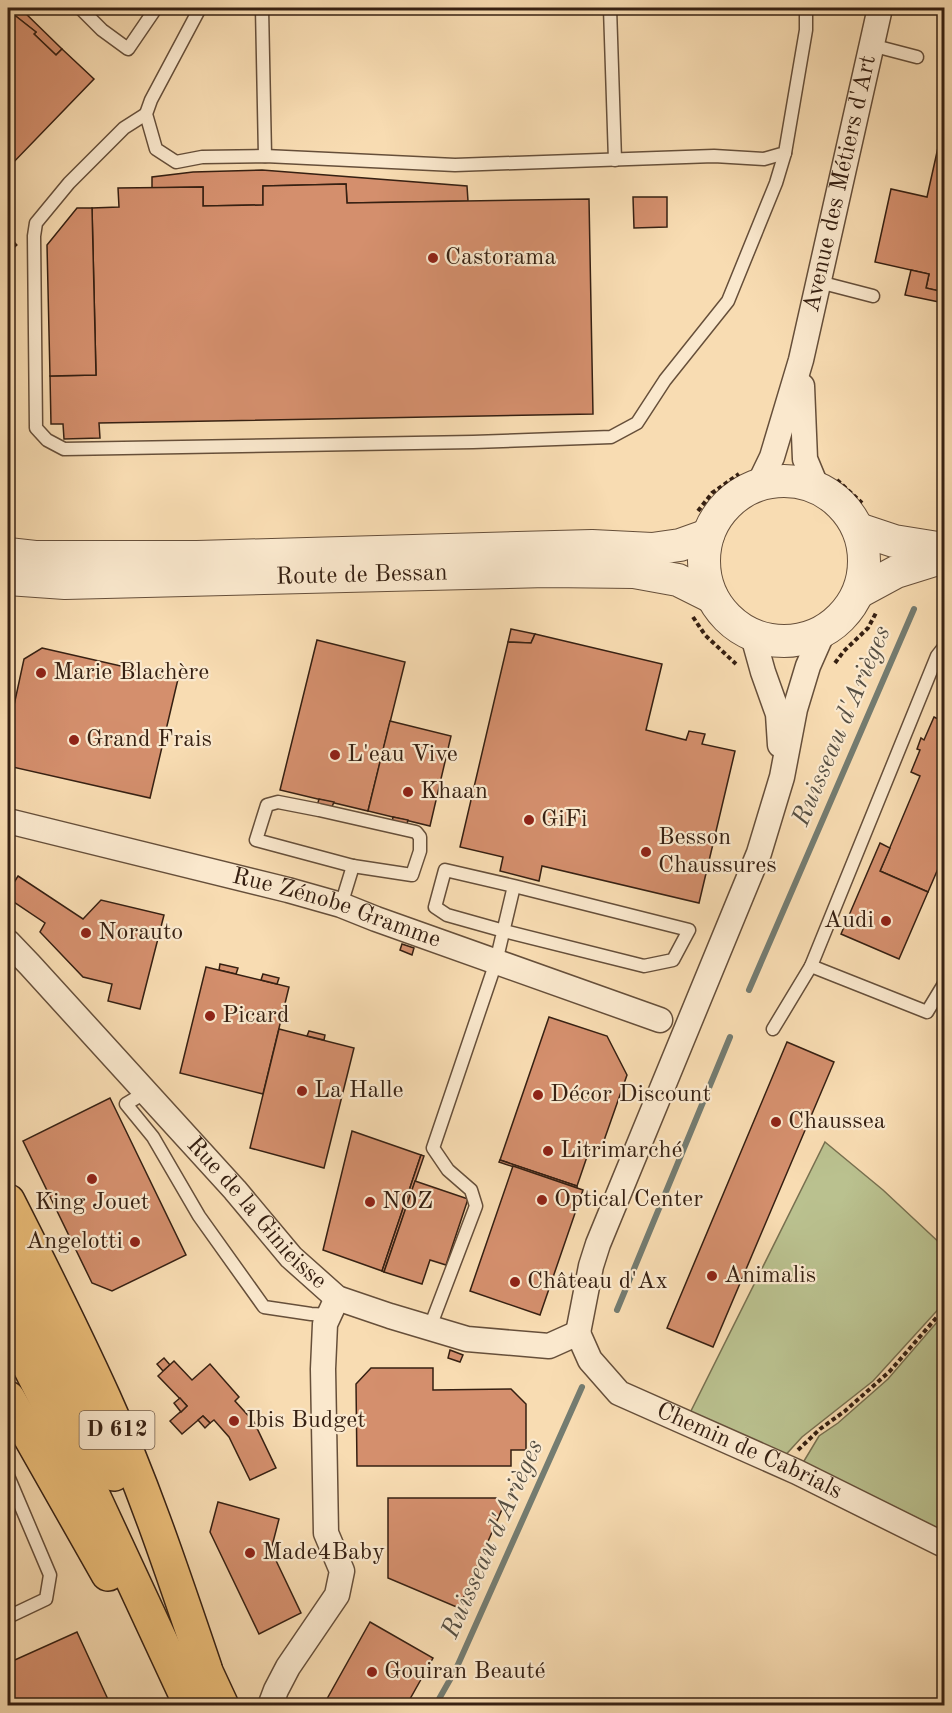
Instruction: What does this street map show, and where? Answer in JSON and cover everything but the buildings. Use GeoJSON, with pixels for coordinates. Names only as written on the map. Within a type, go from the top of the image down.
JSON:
{"type":"FeatureCollection","features":[{"type":"Feature","properties":{"kind":"highway","name":"D 612"},"geometry":{"type":"LineString","coordinates":[[8,1201],[105,1399],[164,1547],[205,1668]]}},
{"type":"Feature","properties":{"kind":"highway","name":"D 612"},"geometry":{"type":"LineString","coordinates":[[8,1257],[54,1356],[107,1460],[222,1706]]}},
{"type":"Feature","properties":{"kind":"highway","name":"D 612"},"geometry":{"type":"LineString","coordinates":[[8,1324],[79,1465],[191,1706]]}},
{"type":"Feature","properties":{"kind":"highway"},"geometry":{"type":"LineString","coordinates":[[8,1398],[182,1706]]}},
{"type":"Feature","properties":{"kind":"street","name":"Avenue des Métiers d'Art"},"geometry":{"type":"LineString","coordinates":[[758,486],[772,457],[801,360],[880,8]]}},
{"type":"Feature","properties":{"kind":"street","name":"Avenue des Métiers d'Art"},"geometry":{"type":"LineString","coordinates":[[801,360],[805,459],[817,488]]}},
{"type":"Feature","properties":{"kind":"street"},"geometry":{"type":"LineString","coordinates":[[945,549],[894,541],[817,488],[787,481],[758,486],[728,504],[712,526],[700,526],[709,589],[702,607],[726,617],[753,636],[786,642],[823,632],[871,597],[896,572],[945,557]]}},
{"type":"Feature","properties":{"kind":"street"},"geometry":{"type":"LineString","coordinates":[[861,517],[871,597]]}},
{"type":"Feature","properties":{"kind":"street","name":"Route de Bessan"},"geometry":{"type":"LineString","coordinates":[[8,554],[35,557],[197,556],[592,546],[652,549],[680,544],[700,526]]}},
{"type":"Feature","properties":{"kind":"street","name":"Route de Bessan"},"geometry":{"type":"LineString","coordinates":[[8,579],[65,583],[547,571],[634,572],[678,580],[702,607]]}},
{"type":"Feature","properties":{"kind":"street"},"geometry":{"type":"LineString","coordinates":[[578,1333],[591,1266],[598,1244],[759,853],[782,777],[795,709],[823,632]]}},
{"type":"Feature","properties":{"kind":"street"},"geometry":{"type":"LineString","coordinates":[[753,636],[778,714],[782,777]]}},
{"type":"Feature","properties":{"kind":"street","name":"Rue Zénobe Gramme"},"geometry":{"type":"LineString","coordinates":[[8,821],[209,869],[341,905],[660,1020]]}},
{"type":"Feature","properties":{"kind":"street","name":"Rue de la Ginieisse"},"geometry":{"type":"LineString","coordinates":[[8,942],[235,1190],[333,1306],[390,1316],[467,1339],[549,1346],[578,1333]]}},
{"type":"Feature","properties":{"kind":"street"},"geometry":{"type":"LineString","coordinates":[[628,1169],[638,1128],[668,1056],[666,1037],[660,1020],[677,1016],[699,999]]}},
{"type":"Feature","properties":{"kind":"street"},"geometry":{"type":"LineString","coordinates":[[270,1706],[288,1667],[337,1595],[342,1571],[326,1533],[323,1369],[325,1324],[333,1306]]}},
{"type":"Feature","properties":{"kind":"street","name":"Chemin de Cabrials"},"geometry":{"type":"LineString","coordinates":[[578,1333],[590,1360],[619,1393],[783,1466],[945,1545]]}},
{"type":"Feature","properties":{"kind":"lane"},"geometry":{"type":"LineString","coordinates":[[80,8],[102,30],[128,49],[156,8]]}},
{"type":"Feature","properties":{"kind":"lane"},"geometry":{"type":"LineString","coordinates":[[200,8],[151,100],[146,114],[156,148],[176,162],[202,157],[265,156],[456,165],[714,156],[764,159],[785,153]]}},
{"type":"Feature","properties":{"kind":"lane"},"geometry":{"type":"LineString","coordinates":[[262,8],[265,156]]}},
{"type":"Feature","properties":{"kind":"lane"},"geometry":{"type":"LineString","coordinates":[[610,8],[615,160]]}},
{"type":"Feature","properties":{"kind":"lane"},"geometry":{"type":"LineString","coordinates":[[146,114],[124,129],[69,183],[36,223],[34,236],[36,428],[47,440],[64,449],[611,437],[637,423],[665,380],[728,301],[776,183],[785,153],[806,30],[806,8]]}},
{"type":"Feature","properties":{"kind":"lane"},"geometry":{"type":"LineString","coordinates":[[871,45],[917,57]]}},
{"type":"Feature","properties":{"kind":"lane"},"geometry":{"type":"LineString","coordinates":[[819,282],[873,296]]}},
{"type":"Feature","properties":{"kind":"lane"},"geometry":{"type":"LineString","coordinates":[[773,1029],[812,966],[937,656],[945,647]]}},
{"type":"Feature","properties":{"kind":"lane"},"geometry":{"type":"LineString","coordinates":[[278,802],[320,810],[416,832],[420,837],[420,851],[412,875],[353,866],[256,840],[267,805],[278,802]]}},
{"type":"Feature","properties":{"kind":"lane"},"geometry":{"type":"LineString","coordinates":[[341,905],[353,866]]}},
{"type":"Feature","properties":{"kind":"lane"},"geometry":{"type":"LineString","coordinates":[[445,870],[514,886],[689,930],[673,960],[644,966],[447,915],[435,907],[445,870]]}},
{"type":"Feature","properties":{"kind":"lane"},"geometry":{"type":"LineString","coordinates":[[430,1327],[476,1206],[471,1190],[448,1170],[433,1148],[496,962],[514,886]]}},
{"type":"Feature","properties":{"kind":"lane"},"geometry":{"type":"LineString","coordinates":[[812,966],[927,1012],[945,984]]}},
{"type":"Feature","properties":{"kind":"lane"},"geometry":{"type":"LineString","coordinates":[[146,1092],[126,1104],[153,1137],[199,1216],[264,1307],[311,1314],[333,1306]]}},
{"type":"Feature","properties":{"kind":"lane"},"geometry":{"type":"LineString","coordinates":[[8,1476],[50,1575],[46,1599],[8,1617]]}},
{"type":"Feature","properties":{"kind":"path"},"geometry":{"type":"LineString","coordinates":[[805,459],[820,456],[861,517]]}},
{"type":"Feature","properties":{"kind":"path"},"geometry":{"type":"LineString","coordinates":[[700,526],[712,494],[750,464],[772,457]]}},
{"type":"Feature","properties":{"kind":"path"},"geometry":{"type":"LineString","coordinates":[[805,678],[822,681],[844,651],[868,628],[871,597]]}},
{"type":"Feature","properties":{"kind":"path"},"geometry":{"type":"LineString","coordinates":[[702,607],[705,635],[735,662],[750,686],[767,681]]}},
{"type":"Feature","properties":{"kind":"path"},"geometry":{"type":"LineString","coordinates":[[783,1466],[820,1429],[845,1411],[890,1371],[945,1309]]}},
{"type":"Feature","properties":{"kind":"green space"},"geometry":{"type":"Polygon","coordinates":[[[825,1142],[883,1190],[944,1247],[944,1303],[873,1381],[802,1437],[780,1461],[689,1415],[825,1142]]]}},
{"type":"Feature","properties":{"kind":"green space"},"geometry":{"type":"Polygon","coordinates":[[[944,1314],[944,1536],[801,1466],[819,1436],[838,1423],[888,1379],[944,1314]]]}},
{"type":"Feature","properties":{"kind":"water"},"geometry":{"type":"Polygon","coordinates":[[[11,262],[14,271],[8,422],[8,263],[11,262]]]}},
{"type":"Feature","properties":{"kind":"waterway","name":"Ruisseau d'Arièges"},"geometry":{"type":"LineString","coordinates":[[749,990],[914,609]]}},
{"type":"Feature","properties":{"kind":"waterway","name":"Ruisseau d'Arièges"},"geometry":{"type":"LineString","coordinates":[[617,1310],[730,1037]]}},
{"type":"Feature","properties":{"kind":"waterway","name":"Ruisseau d'Arièges"},"geometry":{"type":"LineString","coordinates":[[435,1706],[456,1669],[582,1387]]}},
{"type":"Feature","properties":{"kind":"place","name":"Castorama"},"geometry":{"type":"Point","coordinates":[433,258]}},
{"type":"Feature","properties":{"kind":"place","name":"Marie Blachère"},"geometry":{"type":"Point","coordinates":[41,673]}},
{"type":"Feature","properties":{"kind":"place","name":"Grand Frais"},"geometry":{"type":"Point","coordinates":[74,740]}},
{"type":"Feature","properties":{"kind":"place","name":"L'eau Vive"},"geometry":{"type":"Point","coordinates":[335,755]}},
{"type":"Feature","properties":{"kind":"place","name":"Khaan"},"geometry":{"type":"Point","coordinates":[408,792]}},
{"type":"Feature","properties":{"kind":"place","name":"GiFi"},"geometry":{"type":"Point","coordinates":[529,820]}},
{"type":"Feature","properties":{"kind":"place","name":"Besson Chaussures"},"geometry":{"type":"Point","coordinates":[646,852]}},
{"type":"Feature","properties":{"kind":"place","name":"Audi"},"geometry":{"type":"Point","coordinates":[886,921]}},
{"type":"Feature","properties":{"kind":"place","name":"Norauto"},"geometry":{"type":"Point","coordinates":[86,933]}},
{"type":"Feature","properties":{"kind":"place","name":"Picard"},"geometry":{"type":"Point","coordinates":[210,1016]}},
{"type":"Feature","properties":{"kind":"place","name":"La Halle"},"geometry":{"type":"Point","coordinates":[302,1091]}},
{"type":"Feature","properties":{"kind":"place","name":"Décor Discount"},"geometry":{"type":"Point","coordinates":[538,1095]}},
{"type":"Feature","properties":{"kind":"place","name":"Chaussea"},"geometry":{"type":"Point","coordinates":[776,1122]}},
{"type":"Feature","properties":{"kind":"place","name":"Litrimarché"},"geometry":{"type":"Point","coordinates":[548,1151]}},
{"type":"Feature","properties":{"kind":"place","name":"King Jouet"},"geometry":{"type":"Point","coordinates":[92,1179]}},
{"type":"Feature","properties":{"kind":"place","name":"Optical Center"},"geometry":{"type":"Point","coordinates":[542,1200]}},
{"type":"Feature","properties":{"kind":"place","name":"NOZ"},"geometry":{"type":"Point","coordinates":[370,1202]}},
{"type":"Feature","properties":{"kind":"place","name":"Angelotti"},"geometry":{"type":"Point","coordinates":[135,1242]}},
{"type":"Feature","properties":{"kind":"place","name":"Animalis"},"geometry":{"type":"Point","coordinates":[712,1276]}},
{"type":"Feature","properties":{"kind":"place","name":"Château d'Ax"},"geometry":{"type":"Point","coordinates":[515,1282]}},
{"type":"Feature","properties":{"kind":"place","name":"Ibis Budget"},"geometry":{"type":"Point","coordinates":[234,1421]}},
{"type":"Feature","properties":{"kind":"place","name":"Made4Baby"},"geometry":{"type":"Point","coordinates":[250,1553]}},
{"type":"Feature","properties":{"kind":"place","name":"Gouiran Beauté"},"geometry":{"type":"Point","coordinates":[372,1672]}}]}
